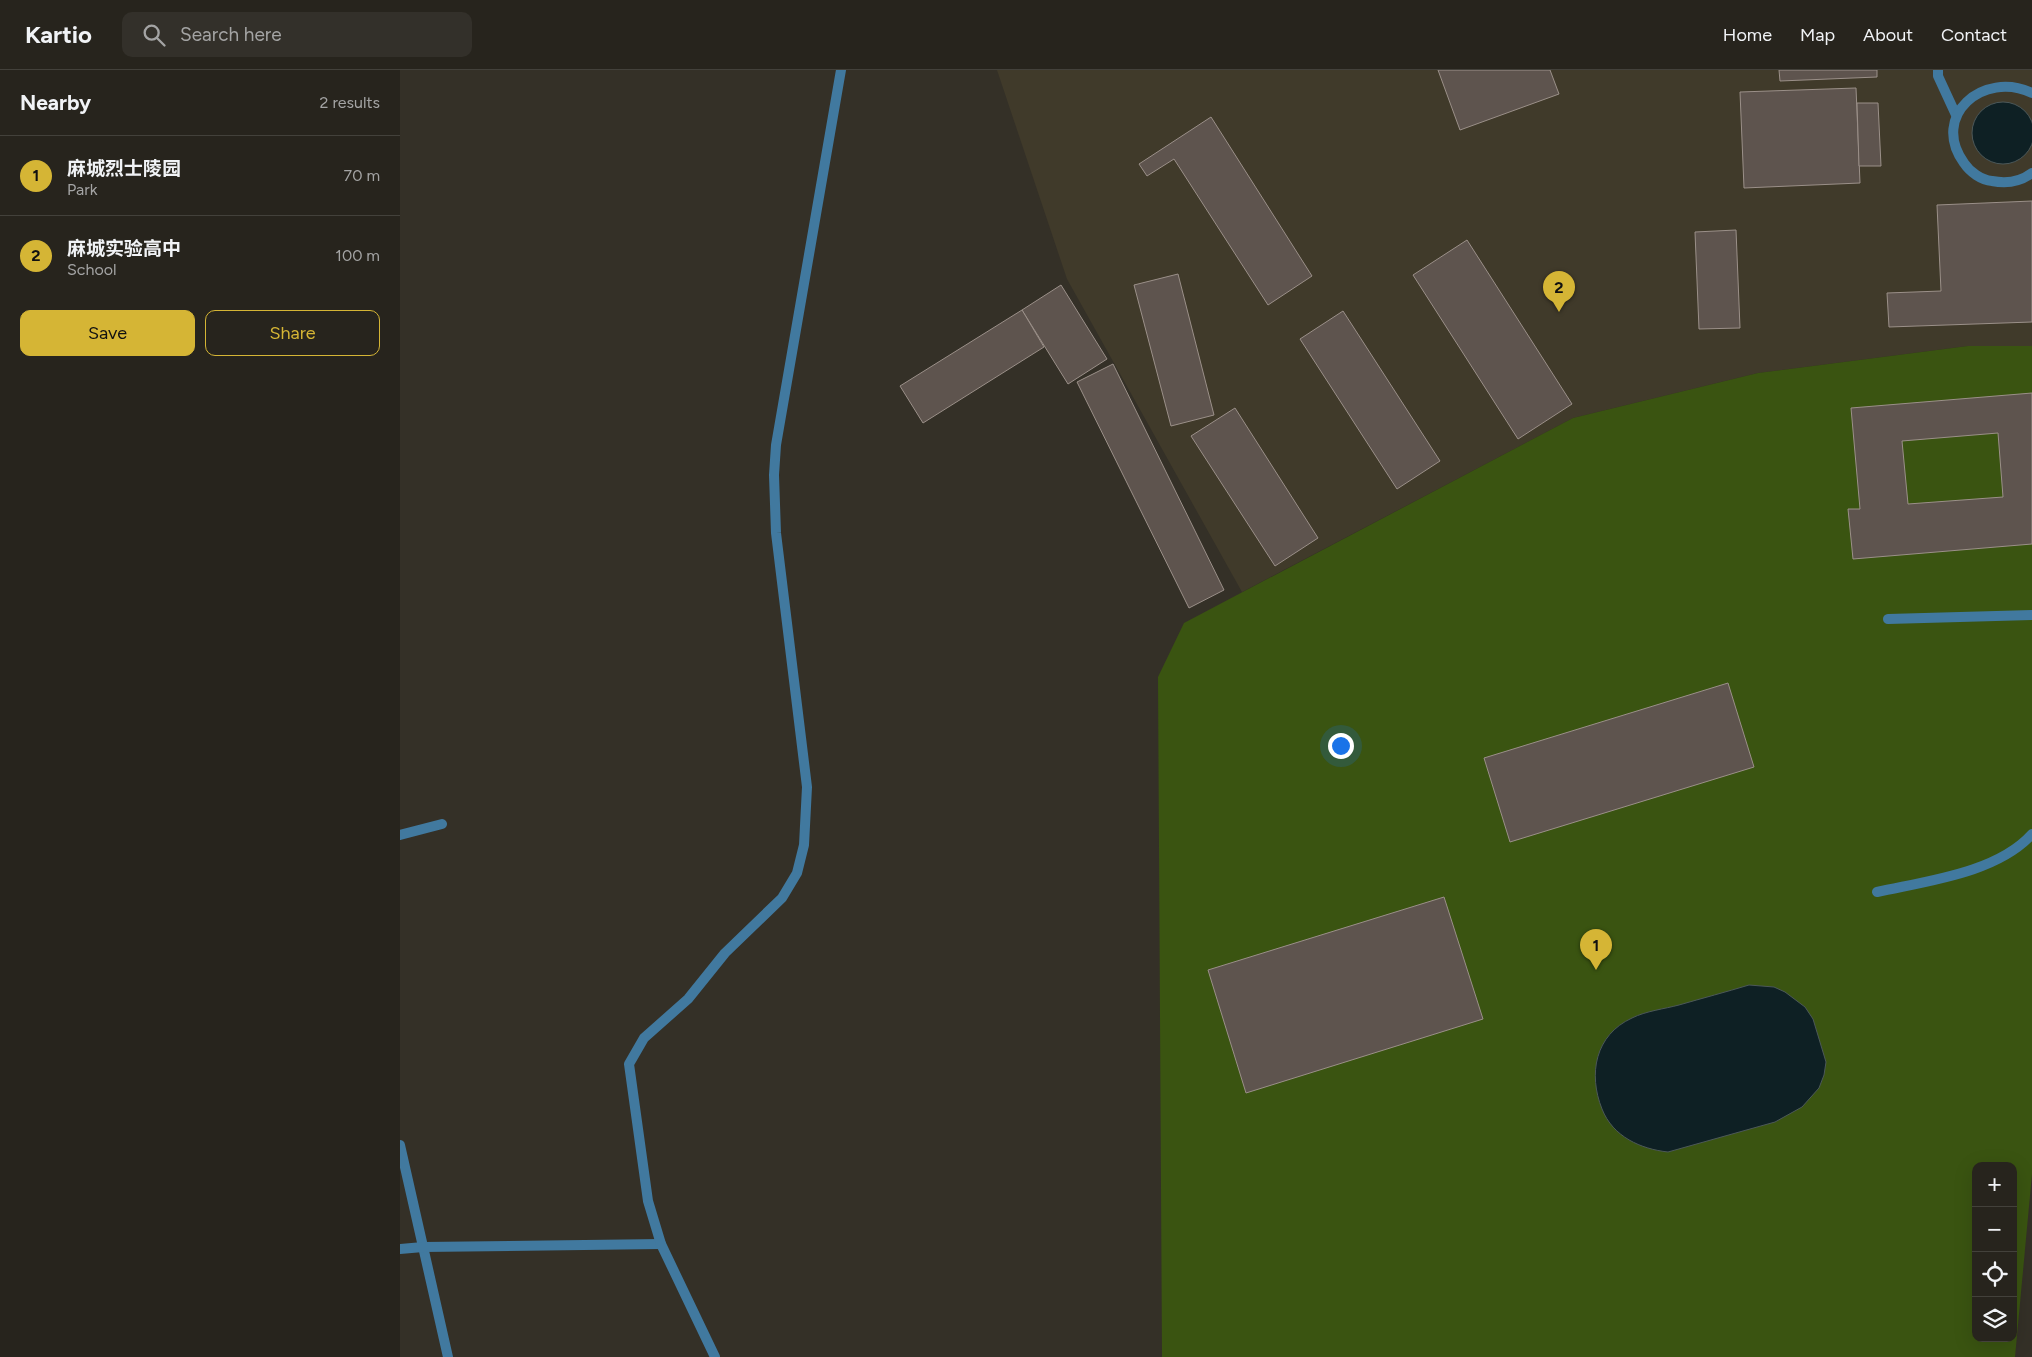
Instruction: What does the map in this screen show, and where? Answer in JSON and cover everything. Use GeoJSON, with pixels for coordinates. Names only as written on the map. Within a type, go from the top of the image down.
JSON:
{"type":"FeatureCollection","features":[{"type":"Feature","properties":{"kind":"street"},"geometry":{"type":"LineString","coordinates":[[715,1357],[660,1244],[648,1201],[629,1064],[644,1038],[688,999],[725,953],[782,898],[797,873],[804,845],[807,787],[776,533],[774,475],[776,445],[841,70]]}},
{"type":"Feature","properties":{"kind":"street"},"geometry":{"type":"LineString","coordinates":[[1938,70],[1938,76],[1956,115]]}},
{"type":"Feature","properties":{"kind":"street"},"geometry":{"type":"LineString","coordinates":[[2032,93],[2021,86],[2001,82],[1982,87],[1966,98],[1956,115],[1953,134],[1957,154],[1968,170],[1985,180],[2005,184],[2024,179],[2032,173]]}},
{"type":"Feature","properties":{"kind":"street"},"geometry":{"type":"LineString","coordinates":[[1888,619],[2032,615]]}},
{"type":"Feature","properties":{"kind":"street"},"geometry":{"type":"LineString","coordinates":[[400,835],[442,824]]}},
{"type":"Feature","properties":{"kind":"street"},"geometry":{"type":"LineString","coordinates":[[1877,892],[1964,872],[2008,854],[2025,842],[2032,834]]}},
{"type":"Feature","properties":{"kind":"street"},"geometry":{"type":"LineString","coordinates":[[400,1145],[448,1357]]}},
{"type":"Feature","properties":{"kind":"street"},"geometry":{"type":"LineString","coordinates":[[400,1249],[423,1247],[660,1244]]}},
{"type":"Feature","properties":{"kind":"shaded area"},"geometry":{"type":"Polygon","coordinates":[[[997,70],[2032,70],[2032,346],[1968,346],[1758,373],[1573,418],[1242,592],[1067,279],[997,70]]]}},
{"type":"Feature","properties":{"kind":"shaded area"},"geometry":{"type":"Polygon","coordinates":[[[2003,102],[2015,104],[2025,111],[2032,121],[2032,145],[2025,155],[2015,162],[2003,164],[1991,162],[1981,155],[1974,145],[1972,133],[1974,121],[1981,111],[1991,104],[2003,102]]]}},
{"type":"Feature","properties":{"kind":"shaded area"},"geometry":{"type":"Polygon","coordinates":[[[1749,985],[1774,987],[1785,992],[1805,1007],[1813,1019],[1826,1062],[1819,1088],[1802,1107],[1775,1122],[1668,1152],[1648,1148],[1629,1140],[1613,1127],[1602,1109],[1596,1082],[1598,1057],[1610,1034],[1620,1025],[1637,1016],[1749,985]]]}},
{"type":"Feature","properties":{"kind":"green space"},"geometry":{"type":"Polygon","coordinates":[[[1968,346],[2032,346],[2032,1174],[2017,1335],[2017,1162],[1972,1162],[1972,1342],[2016,1342],[2015,1357],[1162,1357],[1158,677],[1184,623],[1573,418],[1758,373],[1968,346]]]}},
{"type":"Feature","properties":{"kind":"building"},"geometry":{"type":"Polygon","coordinates":[[[1438,70],[1550,70],[1559,94],[1460,130],[1438,70]]]}},
{"type":"Feature","properties":{"kind":"building"},"geometry":{"type":"Polygon","coordinates":[[[1779,70],[1877,70],[1877,77],[1780,81],[1779,70]]]}},
{"type":"Feature","properties":{"kind":"building"},"geometry":{"type":"Polygon","coordinates":[[[1856,88],[1860,183],[1744,188],[1740,92],[1856,88]]]}},
{"type":"Feature","properties":{"kind":"building"},"geometry":{"type":"Polygon","coordinates":[[[1857,103],[1878,103],[1881,166],[1859,166],[1857,103]]]}},
{"type":"Feature","properties":{"kind":"building"},"geometry":{"type":"Polygon","coordinates":[[[1211,117],[1312,276],[1268,305],[1174,159],[1147,176],[1139,164],[1211,117]]]}},
{"type":"Feature","properties":{"kind":"building"},"geometry":{"type":"Polygon","coordinates":[[[2032,201],[2032,322],[1889,327],[1887,293],[1941,291],[1937,205],[2032,201]]]}},
{"type":"Feature","properties":{"kind":"building"},"geometry":{"type":"Polygon","coordinates":[[[1736,230],[1740,328],[1699,329],[1695,232],[1736,230]]]}},
{"type":"Feature","properties":{"kind":"building"},"geometry":{"type":"Polygon","coordinates":[[[1467,240],[1572,404],[1518,439],[1413,275],[1467,240]]]}},
{"type":"Feature","properties":{"kind":"building"},"geometry":{"type":"Polygon","coordinates":[[[1178,274],[1214,415],[1171,426],[1134,285],[1178,274]]]}},
{"type":"Feature","properties":{"kind":"building"},"geometry":{"type":"Polygon","coordinates":[[[1061,285],[1107,359],[1068,384],[1022,310],[1061,285]]]}},
{"type":"Feature","properties":{"kind":"building"},"geometry":{"type":"Polygon","coordinates":[[[1022,310],[1044,347],[923,423],[900,386],[1022,310]]]}},
{"type":"Feature","properties":{"kind":"building"},"geometry":{"type":"Polygon","coordinates":[[[1343,311],[1440,461],[1397,489],[1300,339],[1343,311]]]}},
{"type":"Feature","properties":{"kind":"building"},"geometry":{"type":"Polygon","coordinates":[[[1113,364],[1224,590],[1189,608],[1077,382],[1113,364]]]}},
{"type":"Feature","properties":{"kind":"building"},"geometry":{"type":"Polygon","coordinates":[[[2032,393],[2032,544],[1853,559],[1848,509],[1860,509],[1851,408],[2032,393]],[[1998,433],[1902,441],[1908,504],[2003,497],[1998,433]]]}},
{"type":"Feature","properties":{"kind":"building"},"geometry":{"type":"Polygon","coordinates":[[[1235,408],[1318,538],[1275,566],[1191,436],[1235,408]]]}},
{"type":"Feature","properties":{"kind":"building"},"geometry":{"type":"Polygon","coordinates":[[[1728,683],[1754,767],[1510,842],[1484,758],[1728,683]]]}},
{"type":"Feature","properties":{"kind":"building"},"geometry":{"type":"Polygon","coordinates":[[[1444,897],[1483,1019],[1246,1093],[1208,970],[1444,897]]]}},
{"type":"Feature","properties":{"kind":"place","name":"麻城实验高中"},"geometry":{"type":"Point","coordinates":[1559,312]}},
{"type":"Feature","properties":{"kind":"place","name":"麻城烈士陵园"},"geometry":{"type":"Point","coordinates":[1596,970]}}]}
